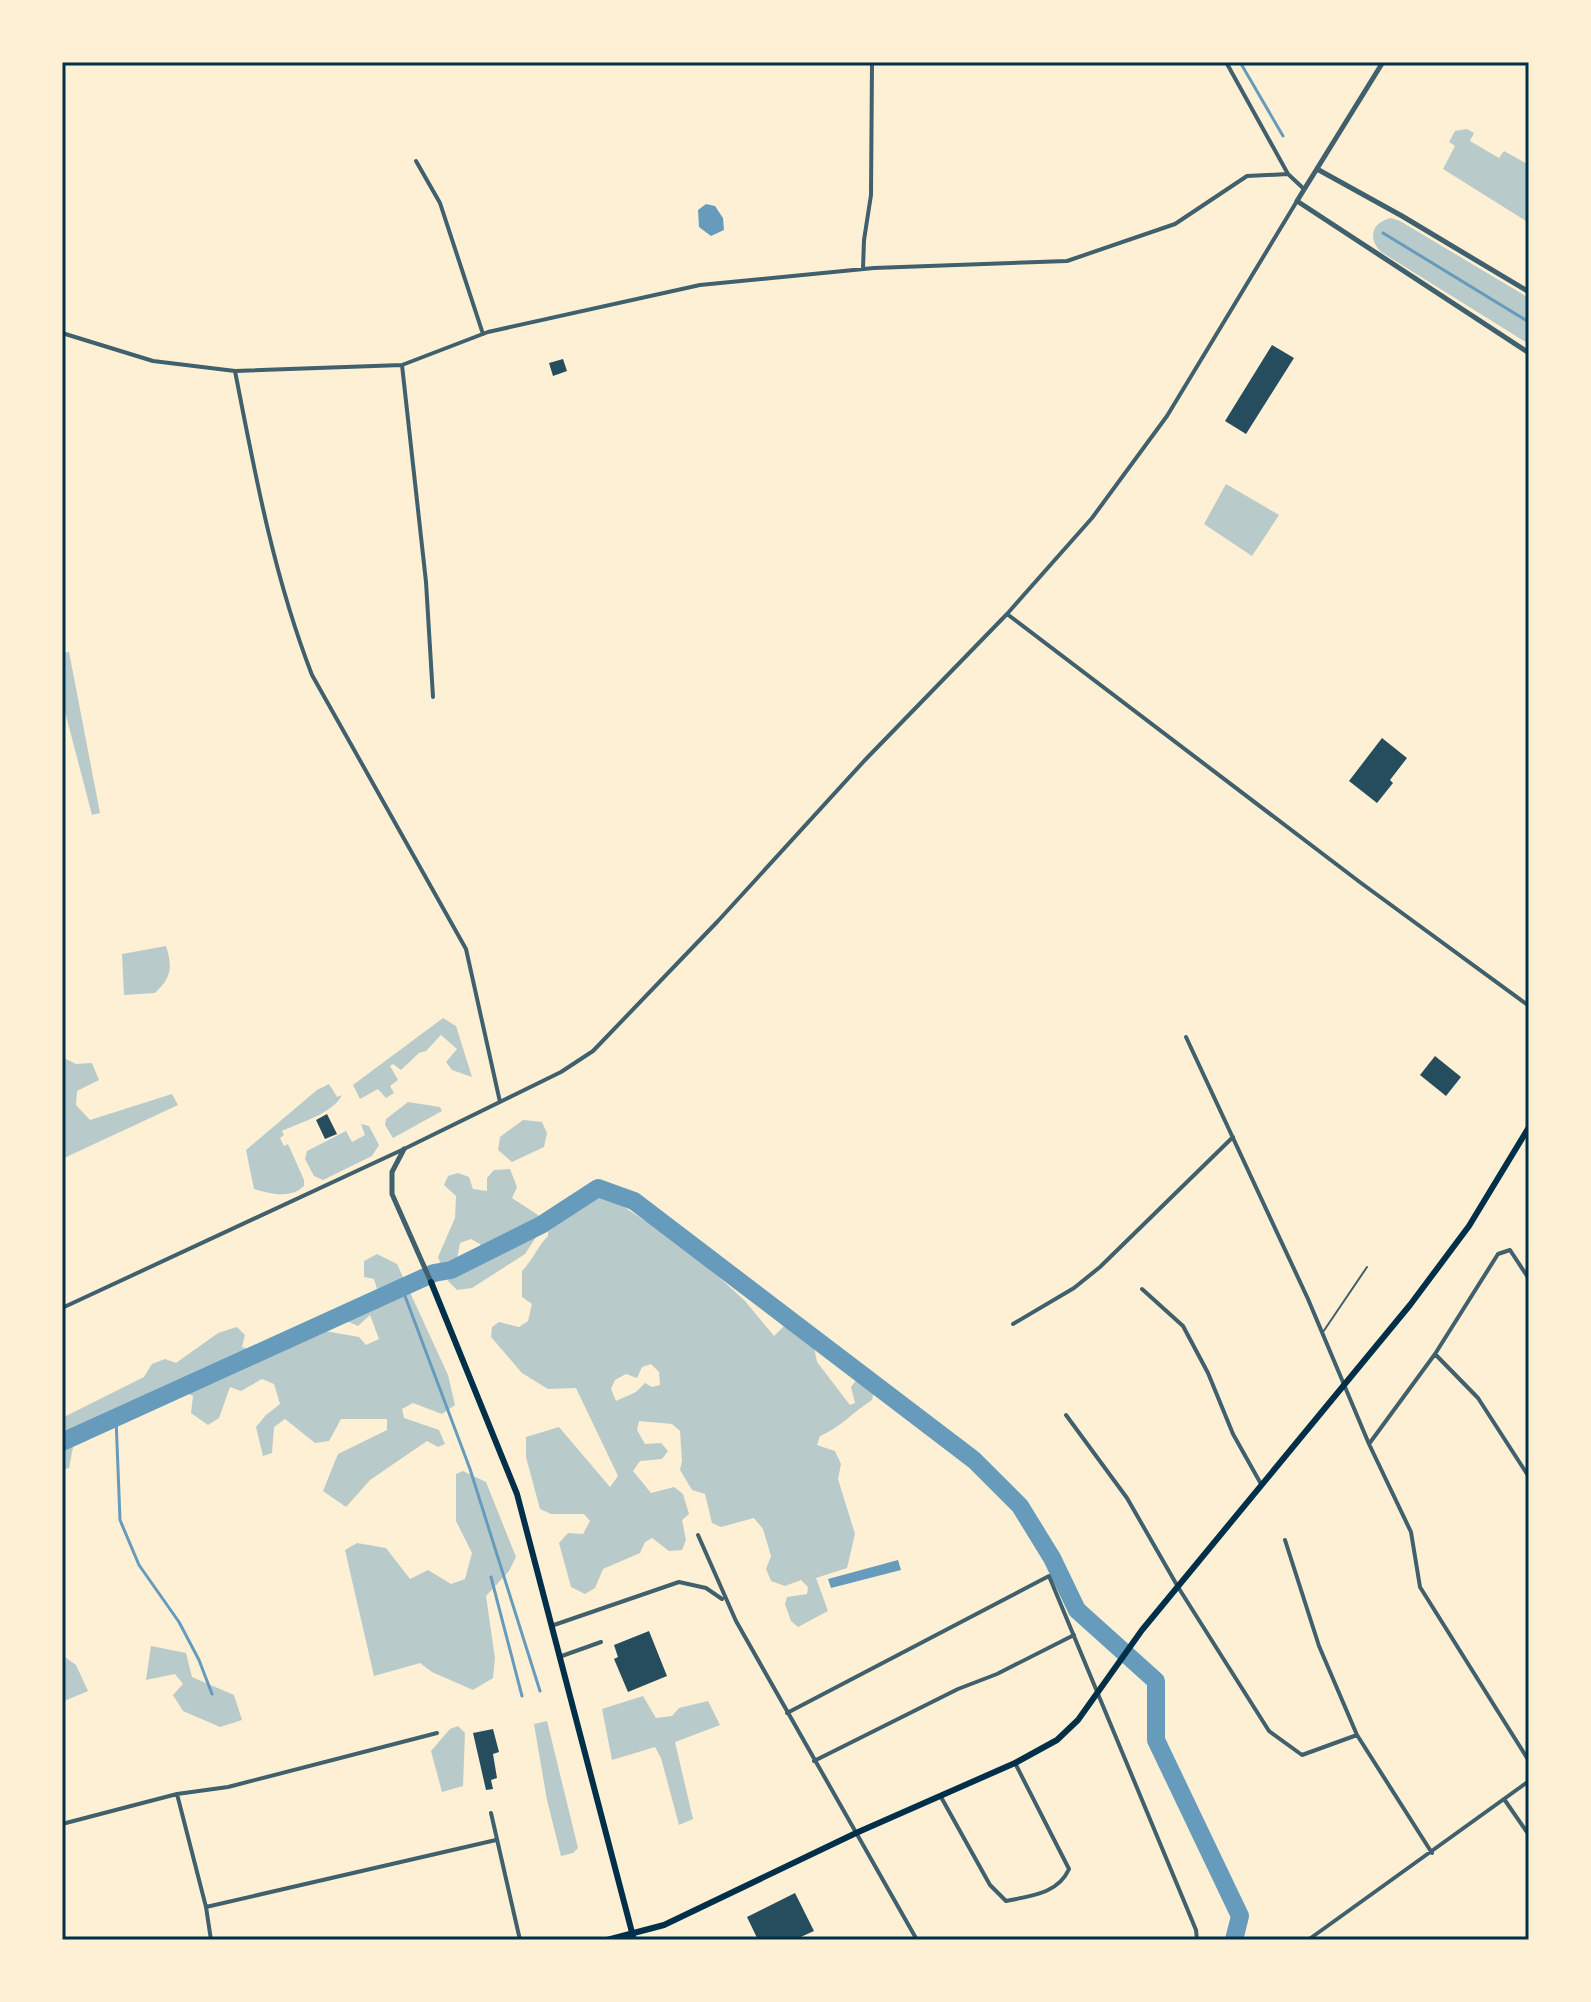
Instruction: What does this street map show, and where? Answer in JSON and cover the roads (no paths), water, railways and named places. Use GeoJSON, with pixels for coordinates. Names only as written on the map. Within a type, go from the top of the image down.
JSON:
{"type":"FeatureCollection","features":[{"type":"Feature","properties":{"kind":"main road"},"geometry":{"type":"LineString","coordinates":[[607,1940],[633,1937],[664,1925],[856,1833],[1015,1763],[1057,1740],[1078,1720],[1142,1630],[1344,1385],[1469,1226],[1529,1127]]}},
{"type":"Feature","properties":{"kind":"main road"},"geometry":{"type":"LineString","coordinates":[[431,1282],[517,1494],[633,1937]]}},
{"type":"Feature","properties":{"kind":"street"},"geometry":{"type":"LineString","coordinates":[[863,269],[871,195],[872,62]]}},
{"type":"Feature","properties":{"kind":"street"},"geometry":{"type":"LineString","coordinates":[[1226,62],[1288,174],[1304,189]]}},
{"type":"Feature","properties":{"kind":"street"},"geometry":{"type":"LineString","coordinates":[[62,1308],[404,1149],[561,1072],[593,1051],[718,921],[865,760],[1007,614],[1092,518],[1167,416],[1383,62]]}},
{"type":"Feature","properties":{"kind":"street"},"geometry":{"type":"LineString","coordinates":[[416,161],[440,203],[483,334]]}},
{"type":"Feature","properties":{"kind":"street"},"geometry":{"type":"LineString","coordinates":[[1317,169],[1529,292]]}},
{"type":"Feature","properties":{"kind":"street"},"geometry":{"type":"LineString","coordinates":[[62,333],[153,361],[235,371],[402,365],[483,334],[700,285],[863,269],[1067,261],[1175,224],[1247,176],[1288,174]]}},
{"type":"Feature","properties":{"kind":"street"},"geometry":{"type":"LineString","coordinates":[[1297,201],[1529,353]]}},
{"type":"Feature","properties":{"kind":"street"},"geometry":{"type":"LineString","coordinates":[[402,365],[426,582],[433,697]]}},
{"type":"Feature","properties":{"kind":"street"},"geometry":{"type":"LineString","coordinates":[[235,371],[261,505],[297,635],[312,675],[466,949],[500,1102]]}},
{"type":"Feature","properties":{"kind":"street"},"geometry":{"type":"LineString","coordinates":[[1007,614],[1337,865],[1529,1006]]}},
{"type":"Feature","properties":{"kind":"street"},"geometry":{"type":"LineString","coordinates":[[1186,1037],[1411,1532],[1420,1587],[1529,1761]]}},
{"type":"Feature","properties":{"kind":"street"},"geometry":{"type":"LineString","coordinates":[[1013,1324],[1074,1288],[1100,1267],[1233,1137]]}},
{"type":"Feature","properties":{"kind":"street"},"geometry":{"type":"LineString","coordinates":[[404,1149],[392,1172],[392,1194],[431,1282]]}},
{"type":"Feature","properties":{"kind":"street"},"geometry":{"type":"LineString","coordinates":[[1369,1444],[1435,1354],[1498,1254],[1510,1250],[1529,1279]]}},
{"type":"Feature","properties":{"kind":"street"},"geometry":{"type":"LineString","coordinates":[[1142,1289],[1183,1326],[1208,1373],[1233,1434],[1261,1484]]}},
{"type":"Feature","properties":{"kind":"street"},"geometry":{"type":"LineString","coordinates":[[1435,1354],[1478,1398],[1529,1477]]}},
{"type":"Feature","properties":{"kind":"street"},"geometry":{"type":"LineString","coordinates":[[1066,1415],[1127,1498],[1178,1587],[1269,1731],[1302,1755],[1357,1735]]}},
{"type":"Feature","properties":{"kind":"street"},"geometry":{"type":"LineString","coordinates":[[698,1535],[724,1600],[917,1940]]}},
{"type":"Feature","properties":{"kind":"street"},"geometry":{"type":"LineString","coordinates":[[1285,1540],[1319,1646],[1357,1735],[1432,1853]]}},
{"type":"Feature","properties":{"kind":"street"},"geometry":{"type":"LineString","coordinates":[[787,1713],[1049,1576],[1196,1930],[1197,1940]]}},
{"type":"Feature","properties":{"kind":"street"},"geometry":{"type":"LineString","coordinates":[[551,1626],[679,1582],[706,1588],[724,1600]]}},
{"type":"Feature","properties":{"kind":"street"},"geometry":{"type":"LineString","coordinates":[[814,1761],[1074,1635]]}},
{"type":"Feature","properties":{"kind":"street"},"geometry":{"type":"LineString","coordinates":[[559,1657],[601,1642]]}},
{"type":"Feature","properties":{"kind":"street"},"geometry":{"type":"LineString","coordinates":[[62,1824],[177,1794],[228,1787],[437,1733]]}},
{"type":"Feature","properties":{"kind":"street"},"geometry":{"type":"LineString","coordinates":[[941,1797],[990,1885],[1006,1901],[1043,1894],[1064,1881],[1069,1869],[1015,1763]]}},
{"type":"Feature","properties":{"kind":"street"},"geometry":{"type":"LineString","coordinates":[[1308,1940],[1529,1781]]}},
{"type":"Feature","properties":{"kind":"street"},"geometry":{"type":"LineString","coordinates":[[177,1794],[206,1907],[211,1940]]}},
{"type":"Feature","properties":{"kind":"street"},"geometry":{"type":"LineString","coordinates":[[1504,1799],[1529,1835]]}},
{"type":"Feature","properties":{"kind":"street"},"geometry":{"type":"LineString","coordinates":[[491,1813],[520,1940]]}},
{"type":"Feature","properties":{"kind":"street"},"geometry":{"type":"LineString","coordinates":[[206,1907],[496,1840]]}},
{"type":"Feature","properties":{"kind":"lane"},"geometry":{"type":"LineString","coordinates":[[1323,1333],[1367,1267]]}},
{"type":"Feature","properties":{"kind":"water"},"geometry":{"type":"Polygon","coordinates":[[[706,204],[715,206],[723,218],[724,230],[711,236],[699,227],[698,210],[706,204]]]}},
{"type":"Feature","properties":{"kind":"water"},"geometry":{"type":"Polygon","coordinates":[[[898,1560],[901,1570],[831,1588],[828,1579],[898,1560]]]}},
{"type":"Feature","properties":{"kind":"waterway"},"geometry":{"type":"LineString","coordinates":[[1240,62],[1283,136]]}},
{"type":"Feature","properties":{"kind":"waterway"},"geometry":{"type":"LineString","coordinates":[[1383,233],[1529,322]]}},
{"type":"Feature","properties":{"kind":"waterway"},"geometry":{"type":"LineString","coordinates":[[62,1442],[434,1273],[451,1270],[541,1225],[598,1188],[634,1201],[974,1460],[1020,1506],[1052,1558],[1077,1610],[1156,1681],[1156,1740],[1240,1916],[1234,1940]]}},
{"type":"Feature","properties":{"kind":"waterway"},"geometry":{"type":"LineString","coordinates":[[402,1288],[470,1469],[540,1691]]}},
{"type":"Feature","properties":{"kind":"waterway"},"geometry":{"type":"LineString","coordinates":[[116,1418],[120,1520],[139,1565],[179,1622],[212,1694]]}},
{"type":"Feature","properties":{"kind":"waterway"},"geometry":{"type":"LineString","coordinates":[[491,1577],[522,1696]]}}]}
